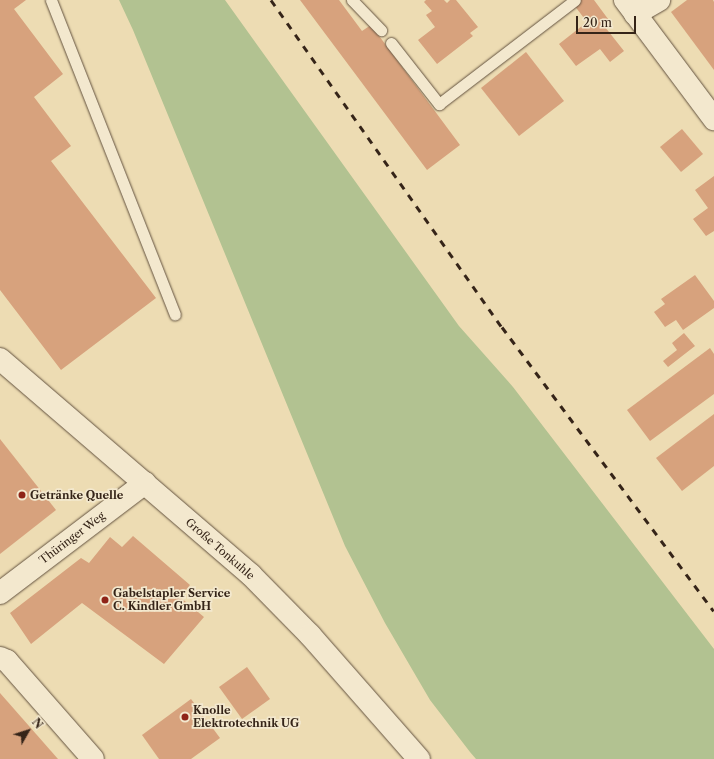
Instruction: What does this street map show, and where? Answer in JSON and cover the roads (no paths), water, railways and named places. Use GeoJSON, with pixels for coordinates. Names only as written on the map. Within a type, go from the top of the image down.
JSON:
{"type":"FeatureCollection","features":[{"type":"Feature","properties":{"kind":"street"},"geometry":{"type":"LineString","coordinates":[[659,0],[630,7],[714,119]]}},
{"type":"Feature","properties":{"kind":"street","name":"Große Tonkuhle"},"geometry":{"type":"LineString","coordinates":[[0,359],[145,483],[256,581],[310,635],[419,759]]}},
{"type":"Feature","properties":{"kind":"street","name":"Thüringer Weg"},"geometry":{"type":"LineString","coordinates":[[0,593],[145,483]]}},
{"type":"Feature","properties":{"kind":"street"},"geometry":{"type":"LineString","coordinates":[[0,658],[7,661],[93,759]]}},
{"type":"Feature","properties":{"kind":"lane"},"geometry":{"type":"LineString","coordinates":[[51,0],[175,314]]}},
{"type":"Feature","properties":{"kind":"lane"},"geometry":{"type":"LineString","coordinates":[[352,0],[381,30]]}},
{"type":"Feature","properties":{"kind":"lane"},"geometry":{"type":"LineString","coordinates":[[391,43],[439,104],[575,0]]}},
{"type":"Feature","properties":{"kind":"railway"},"geometry":{"type":"LineString","coordinates":[[271,0],[502,327],[714,611]]}},
{"type":"Feature","properties":{"kind":"place","name":"Getränke Quelle"},"geometry":{"type":"Point","coordinates":[22,495]}},
{"type":"Feature","properties":{"kind":"place","name":"Gabelstapler Service C. Kindler GmbH"},"geometry":{"type":"Point","coordinates":[105,600]}},
{"type":"Feature","properties":{"kind":"place","name":"Knolle Elektrotechnik UG"},"geometry":{"type":"Point","coordinates":[185,717]}}]}
